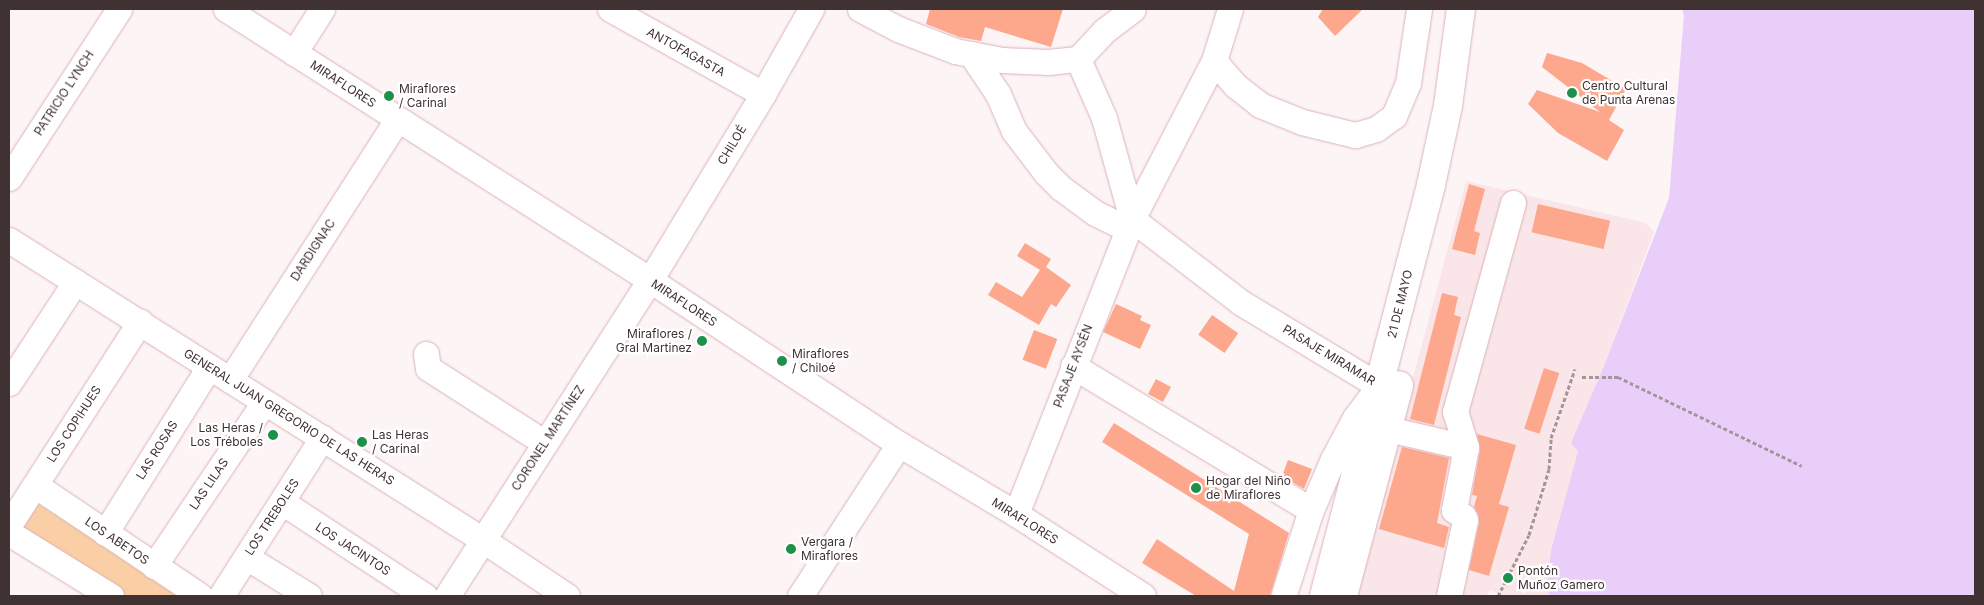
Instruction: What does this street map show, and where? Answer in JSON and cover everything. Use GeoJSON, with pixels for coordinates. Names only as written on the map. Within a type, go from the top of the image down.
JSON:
{"type":"FeatureCollection","features":[{"type":"Feature","properties":{"kind":"main road","name":"21 DE MAYO"},"geometry":{"type":"LineString","coordinates":[[1324,596],[1441,144],[1453,78],[1461,9]]}},
{"type":"Feature","properties":{"kind":"main road","name":"21 DE MAYO"},"geometry":{"type":"LineString","coordinates":[[1343,596],[1388,429],[1457,151],[1471,72],[1479,9]]}},
{"type":"Feature","properties":{"kind":"street","name":"PATRICIO LYNCH"},"geometry":{"type":"LineString","coordinates":[[9,178],[119,9]]}},
{"type":"Feature","properties":{"kind":"street","name":"MIRAFLORES"},"geometry":{"type":"LineString","coordinates":[[226,9],[650,280],[899,444],[1016,514],[1143,596]]}},
{"type":"Feature","properties":{"kind":"street"},"geometry":{"type":"LineString","coordinates":[[294,52],[322,9]]}},
{"type":"Feature","properties":{"kind":"street","name":"ANTOFAGASTA"},"geometry":{"type":"LineString","coordinates":[[610,9],[762,94]]}},
{"type":"Feature","properties":{"kind":"street","name":"CHILOÉ"},"geometry":{"type":"LineString","coordinates":[[650,280],[762,94],[810,9]]}},
{"type":"Feature","properties":{"kind":"street"},"geometry":{"type":"LineString","coordinates":[[860,9],[898,29],[956,51],[1002,60],[1048,62],[1078,59],[1104,31],[1133,9]]}},
{"type":"Feature","properties":{"kind":"street","name":"PASAJE AYSÉN"},"geometry":{"type":"LineString","coordinates":[[1016,514],[1130,224],[1214,61],[1230,9]]}},
{"type":"Feature","properties":{"kind":"street"},"geometry":{"type":"LineString","coordinates":[[1214,61],[1236,86],[1268,108],[1302,122],[1355,135],[1376,130],[1394,116],[1408,83],[1419,9]]}},
{"type":"Feature","properties":{"kind":"street","name":"PASAJE MIRAMAR"},"geometry":{"type":"LineString","coordinates":[[971,54],[998,94],[1014,131],[1046,173],[1072,197],[1095,213],[1130,224],[1240,302],[1379,386],[1355,418],[1333,459],[1311,510],[1284,594]]}},
{"type":"Feature","properties":{"kind":"street"},"geometry":{"type":"LineString","coordinates":[[1078,59],[1104,118],[1130,224]]}},
{"type":"Feature","properties":{"kind":"street","name":"DARDIGNAC"},"geometry":{"type":"LineString","coordinates":[[230,380],[397,120]]}},
{"type":"Feature","properties":{"kind":"street"},"geometry":{"type":"LineString","coordinates":[[1449,596],[1465,520],[1463,516],[1454,510],[1466,447],[1455,412],[1513,203]]}},
{"type":"Feature","properties":{"kind":"street","name":"GENERAL JUAN GREGORIO DE LAS HERAS"},"geometry":{"type":"LineString","coordinates":[[9,240],[483,540],[567,596]]}},
{"type":"Feature","properties":{"kind":"street","name":"CORONEL MARTÍNEZ"},"geometry":{"type":"LineString","coordinates":[[447,596],[650,280]]}},
{"type":"Feature","properties":{"kind":"street"},"geometry":{"type":"LineString","coordinates":[[9,383],[75,282]]}},
{"type":"Feature","properties":{"kind":"street","name":"LOS COPIHUES"},"geometry":{"type":"LineString","coordinates":[[9,525],[140,322]]}},
{"type":"Feature","properties":{"kind":"street"},"geometry":{"type":"LineString","coordinates":[[426,354],[428,368],[545,443]]}},
{"type":"Feature","properties":{"kind":"street","name":"LAS ROSAS"},"geometry":{"type":"LineString","coordinates":[[105,533],[209,366]]}},
{"type":"Feature","properties":{"kind":"street"},"geometry":{"type":"LineString","coordinates":[[1073,366],[1311,510]]}},
{"type":"Feature","properties":{"kind":"street","name":"LAS LILAS"},"geometry":{"type":"LineString","coordinates":[[154,566],[264,402]]}},
{"type":"Feature","properties":{"kind":"street"},"geometry":{"type":"LineString","coordinates":[[1388,429],[1466,447]]}},
{"type":"Feature","properties":{"kind":"street","name":"LOS TREBOLES"},"geometry":{"type":"LineString","coordinates":[[221,596],[322,438]]}},
{"type":"Feature","properties":{"kind":"street"},"geometry":{"type":"LineString","coordinates":[[800,596],[899,444]]}},
{"type":"Feature","properties":{"kind":"street","name":"LOS ABETOS"},"geometry":{"type":"LineString","coordinates":[[35,485],[200,596]]}},
{"type":"Feature","properties":{"kind":"street","name":"LOS JACINTOS"},"geometry":{"type":"LineString","coordinates":[[282,502],[424,596]]}},
{"type":"Feature","properties":{"kind":"street"},"geometry":{"type":"LineString","coordinates":[[9,533],[111,596]]}},
{"type":"Feature","properties":{"kind":"street"},"geometry":{"type":"LineString","coordinates":[[246,557],[309,596]]}},
{"type":"Feature","properties":{"kind":"path"},"geometry":{"type":"LineString","coordinates":[[1498,596],[1529,535],[1549,469],[1551,438],[1575,369]]}},
{"type":"Feature","properties":{"kind":"path"},"geometry":{"type":"LineString","coordinates":[[1582,377],[1618,377],[1802,466]]}},
{"type":"Feature","properties":{"kind":"shaded area"},"geometry":{"type":"Polygon","coordinates":[[[1682,9],[1975,9],[1975,596],[1549,596],[1547,586],[1551,550],[1578,451],[1571,443],[1604,366],[1669,198],[1684,15],[1682,9]]]}},
{"type":"Feature","properties":{"kind":"shaded area"},"geometry":{"type":"Polygon","coordinates":[[[1466,181],[1646,223],[1654,232],[1604,366],[1572,443],[1578,451],[1551,550],[1547,586],[1549,596],[1502,596],[1490,590],[1487,596],[1354,596],[1466,181]]]}},
{"type":"Feature","properties":{"kind":"shaded area"},"geometry":{"type":"Polygon","coordinates":[[[37,503],[183,596],[120,596],[19,531],[37,503]]]}},
{"type":"Feature","properties":{"kind":"building"},"geometry":{"type":"Polygon","coordinates":[[[930,9],[1063,9],[1051,47],[985,27],[981,41],[959,37],[926,24],[930,9]]]}},
{"type":"Feature","properties":{"kind":"building"},"geometry":{"type":"Polygon","coordinates":[[[1323,9],[1363,9],[1335,36],[1318,17],[1323,9]]]}},
{"type":"Feature","properties":{"kind":"building"},"geometry":{"type":"Polygon","coordinates":[[[1547,53],[1582,63],[1626,89],[1609,120],[1624,130],[1607,161],[1558,133],[1528,104],[1537,90],[1600,112],[1542,67],[1547,53]]]}},
{"type":"Feature","properties":{"kind":"building"},"geometry":{"type":"Polygon","coordinates":[[[1469,184],[1485,189],[1474,231],[1480,233],[1475,255],[1452,249],[1469,184]]]}},
{"type":"Feature","properties":{"kind":"building"},"geometry":{"type":"Polygon","coordinates":[[[1538,204],[1610,221],[1604,249],[1531,232],[1538,204]]]}},
{"type":"Feature","properties":{"kind":"building"},"geometry":{"type":"Polygon","coordinates":[[[1025,243],[1051,259],[1046,267],[1071,285],[1056,307],[1051,304],[1039,325],[988,295],[996,282],[1022,297],[1040,270],[1017,256],[1025,243]]]}},
{"type":"Feature","properties":{"kind":"building"},"geometry":{"type":"Polygon","coordinates":[[[1442,293],[1458,297],[1454,315],[1461,317],[1434,425],[1410,419],[1442,293]]]}},
{"type":"Feature","properties":{"kind":"building"},"geometry":{"type":"Polygon","coordinates":[[[1116,304],[1142,316],[1140,320],[1151,325],[1140,349],[1103,332],[1116,304]]]}},
{"type":"Feature","properties":{"kind":"building"},"geometry":{"type":"Polygon","coordinates":[[[1212,315],[1238,333],[1224,353],[1198,335],[1212,315]]]}},
{"type":"Feature","properties":{"kind":"building"},"geometry":{"type":"Polygon","coordinates":[[[1034,330],[1057,339],[1046,369],[1023,360],[1034,330]]]}},
{"type":"Feature","properties":{"kind":"building"},"geometry":{"type":"Polygon","coordinates":[[[1544,368],[1559,373],[1539,434],[1524,429],[1544,368]]]}},
{"type":"Feature","properties":{"kind":"building"},"geometry":{"type":"Polygon","coordinates":[[[1156,379],[1171,387],[1163,402],[1148,394],[1156,379]]]}},
{"type":"Feature","properties":{"kind":"building","name":"Hogar del Niño de Miraflores"},"geometry":{"type":"Polygon","coordinates":[[[1114,423],[1289,533],[1270,596],[1196,596],[1142,563],[1157,539],[1234,591],[1249,534],[1102,442],[1114,423]]]}},
{"type":"Feature","properties":{"kind":"building"},"geometry":{"type":"Polygon","coordinates":[[[1477,434],[1516,445],[1499,504],[1509,507],[1489,576],[1469,570],[1479,523],[1478,514],[1474,507],[1477,496],[1472,495],[1480,450],[1477,434]]]}},
{"type":"Feature","properties":{"kind":"building"},"geometry":{"type":"Polygon","coordinates":[[[1402,447],[1449,458],[1437,523],[1449,527],[1444,548],[1379,529],[1402,447]]]}},
{"type":"Feature","properties":{"kind":"building"},"geometry":{"type":"Polygon","coordinates":[[[1288,460],[1312,469],[1304,489],[1282,476],[1288,460]]]}},
{"type":"Feature","properties":{"kind":"place","name":"Centro Cultural de Punta Arenas"},"geometry":{"type":"Point","coordinates":[1572,93]}},
{"type":"Feature","properties":{"kind":"place","name":"Miraflores / Carinal"},"geometry":{"type":"Point","coordinates":[389,96]}},
{"type":"Feature","properties":{"kind":"place","name":"Miraflores / Gral Martinez"},"geometry":{"type":"Point","coordinates":[702,341]}},
{"type":"Feature","properties":{"kind":"place","name":"Miraflores / Chiloé"},"geometry":{"type":"Point","coordinates":[782,361]}},
{"type":"Feature","properties":{"kind":"place","name":"Las Heras / Los Tréboles"},"geometry":{"type":"Point","coordinates":[273,435]}},
{"type":"Feature","properties":{"kind":"place","name":"Las Heras / Carinal"},"geometry":{"type":"Point","coordinates":[362,442]}},
{"type":"Feature","properties":{"kind":"place","name":"Hogar del Niño de Miraflores"},"geometry":{"type":"Point","coordinates":[1196,488]}},
{"type":"Feature","properties":{"kind":"place","name":"Vergara / Miraflores"},"geometry":{"type":"Point","coordinates":[791,549]}},
{"type":"Feature","properties":{"kind":"place","name":"Pontón Muñoz Gamero"},"geometry":{"type":"Point","coordinates":[1508,578]}}]}
